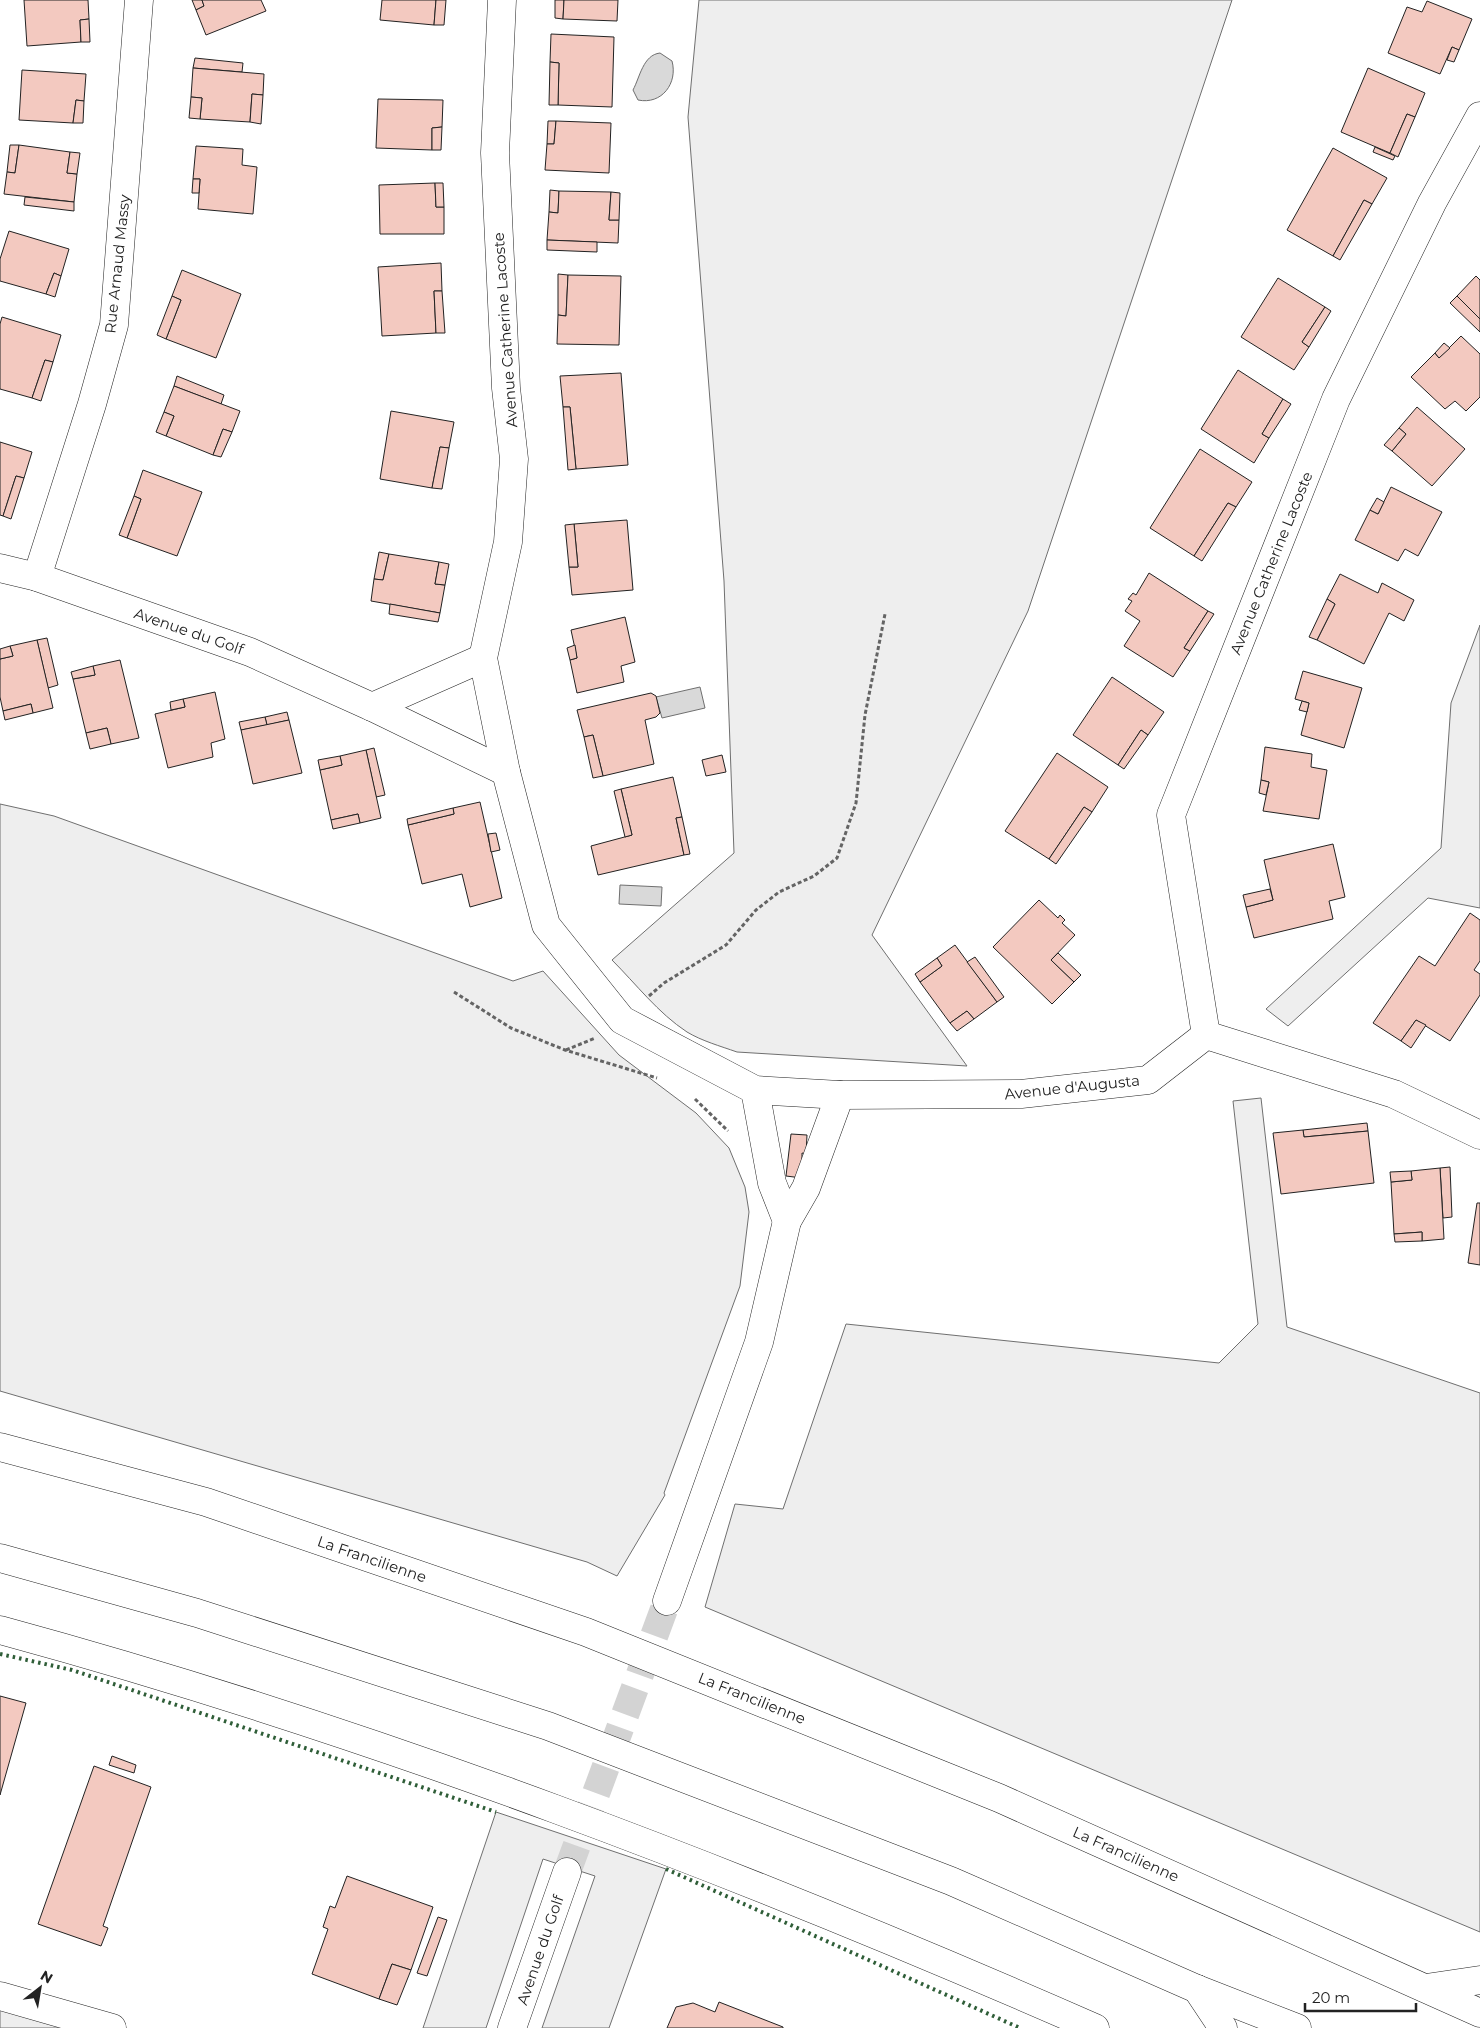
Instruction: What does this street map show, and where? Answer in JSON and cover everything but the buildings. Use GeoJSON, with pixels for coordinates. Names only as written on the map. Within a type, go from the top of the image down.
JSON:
{"type":"FeatureCollection","features":[{"type":"Feature","properties":{"kind":"main road","name":"Rue Arnaud Massy"},"geometry":{"type":"LineString","coordinates":[[37,577],[92,404],[114,325],[139,0]]}},
{"type":"Feature","properties":{"kind":"main road","name":"Avenue Catherine Lacoste"},"geometry":{"type":"LineString","coordinates":[[483,658],[508,542],[514,459],[506,388],[494,153],[502,0]]}},
{"type":"Feature","properties":{"kind":"main road","name":"Avenue Catherine Lacoste"},"geometry":{"type":"LineString","coordinates":[[1206,1035],[1171,815],[1336,399],[1432,203],[1480,116]]}},
{"type":"Feature","properties":{"kind":"main road","name":"Avenue du Golf"},"geometry":{"type":"LineString","coordinates":[[0,568],[37,577],[250,652],[372,707],[506,772]]}},
{"type":"Feature","properties":{"kind":"main road"},"geometry":{"type":"LineString","coordinates":[[372,707],[483,658],[506,772],[546,925],[622,1020],[755,1090],[772,1183],[787,1221]]}},
{"type":"Feature","properties":{"kind":"main road"},"geometry":{"type":"LineString","coordinates":[[1206,1035],[1394,1094],[1480,1135]]}},
{"type":"Feature","properties":{"kind":"main road","name":"Avenue d'Augusta"},"geometry":{"type":"LineString","coordinates":[[755,1090],[840,1095],[1021,1094],[1148,1080],[1206,1035]]}},
{"type":"Feature","properties":{"kind":"main road"},"geometry":{"type":"LineString","coordinates":[[667,1601],[759,1342],[787,1221],[806,1188],[840,1095]]}},
{"type":"Feature","properties":{"kind":"main road","name":"La Francilienne"},"geometry":{"type":"LineString","coordinates":[[0,1447],[206,1502],[586,1632],[1000,1798],[1480,2013]]}},
{"type":"Feature","properties":{"kind":"main road"},"geometry":{"type":"LineString","coordinates":[[0,1558],[197,1612],[548,1726],[951,1881],[1197,1989],[1297,2028]]}},
{"type":"Feature","properties":{"kind":"main road"},"geometry":{"type":"LineString","coordinates":[[0,1630],[309,1722],[623,1834],[919,1951],[1095,2028]]}},
{"type":"Feature","properties":{"kind":"main road","name":"Avenue du Golf"},"geometry":{"type":"LineString","coordinates":[[512,2028],[567,1872]]}},
{"type":"Feature","properties":{"kind":"main road"},"geometry":{"type":"LineString","coordinates":[[1426,1988],[1480,1980]]}},
{"type":"Feature","properties":{"kind":"main road"},"geometry":{"type":"LineString","coordinates":[[1197,1989],[1223,2028]]}},
{"type":"Feature","properties":{"kind":"main road"},"geometry":{"type":"LineString","coordinates":[[0,1996],[112,2028]]}},
{"type":"Feature","properties":{"kind":"path"},"geometry":{"type":"LineString","coordinates":[[565,1050],[592,1040],[622,1020],[664,983],[726,944],[756,910],[779,892],[814,876],[837,858],[856,803],[865,715],[885,614]]}},
{"type":"Feature","properties":{"kind":"path"},"geometry":{"type":"LineString","coordinates":[[454,992],[511,1028],[565,1050],[664,1080]]}},
{"type":"Feature","properties":{"kind":"path"},"geometry":{"type":"LineString","coordinates":[[688,1094],[697,1099],[728,1131],[731,1138]]}},
{"type":"Feature","properties":{"kind":"shaded area"},"geometry":{"type":"Polygon","coordinates":[[[699,0],[1232,0],[1028,611],[872,935],[967,1066],[737,1052],[699,1038],[676,1024],[612,960],[734,853],[724,581],[688,117],[699,0]]]}},
{"type":"Feature","properties":{"kind":"shaded area"},"geometry":{"type":"Polygon","coordinates":[[[660,53],[672,61],[673,77],[670,84],[661,96],[647,101],[638,100],[633,90],[643,67],[650,58],[660,53]]]}},
{"type":"Feature","properties":{"kind":"shaded area"},"geometry":{"type":"Polygon","coordinates":[[[1480,625],[1480,908],[1428,898],[1288,1026],[1266,1009],[1441,848],[1451,703],[1480,625]]]}},
{"type":"Feature","properties":{"kind":"shaded area"},"geometry":{"type":"Polygon","coordinates":[[[700,687],[705,708],[662,718],[656,697],[700,687]]]}},
{"type":"Feature","properties":{"kind":"shaded area"},"geometry":{"type":"Polygon","coordinates":[[[0,804],[54,816],[513,981],[543,971],[619,1055],[696,1113],[729,1148],[745,1187],[749,1212],[740,1286],[664,1493],[665,1495],[617,1576],[587,1562],[0,1391],[0,804]]]}},
{"type":"Feature","properties":{"kind":"shaded area"},"geometry":{"type":"Polygon","coordinates":[[[620,885],[662,887],[661,906],[619,904],[620,885]]]}},
{"type":"Feature","properties":{"kind":"shaded area"},"geometry":{"type":"Polygon","coordinates":[[[1261,1098],[1287,1327],[1480,1393],[1480,1932],[705,1607],[735,1504],[783,1509],[846,1324],[1219,1363],[1258,1324],[1233,1101],[1261,1098]]]}},
{"type":"Feature","properties":{"kind":"shaded area"},"geometry":{"type":"Polygon","coordinates":[[[496,1812],[666,1869],[609,2028],[542,2028],[595,1876],[543,1859],[486,2028],[423,2028],[496,1812]]]}},
{"type":"Feature","properties":{"kind":"shaded area"},"geometry":{"type":"Polygon","coordinates":[[[0,2006],[71,2028],[0,2028],[0,2006]]]}},
{"type":"Feature","properties":{"kind":"tunnel"},"geometry":{"type":"LineString","coordinates":[[567,1872],[667,1601]]}},
{"type":"Feature","properties":{"kind":"hedge"},"geometry":{"type":"LineString","coordinates":[[0,1654],[72,1670],[496,1812]]}},
{"type":"Feature","properties":{"kind":"hedge"},"geometry":{"type":"LineString","coordinates":[[666,1869],[1020,2028]]}}]}
